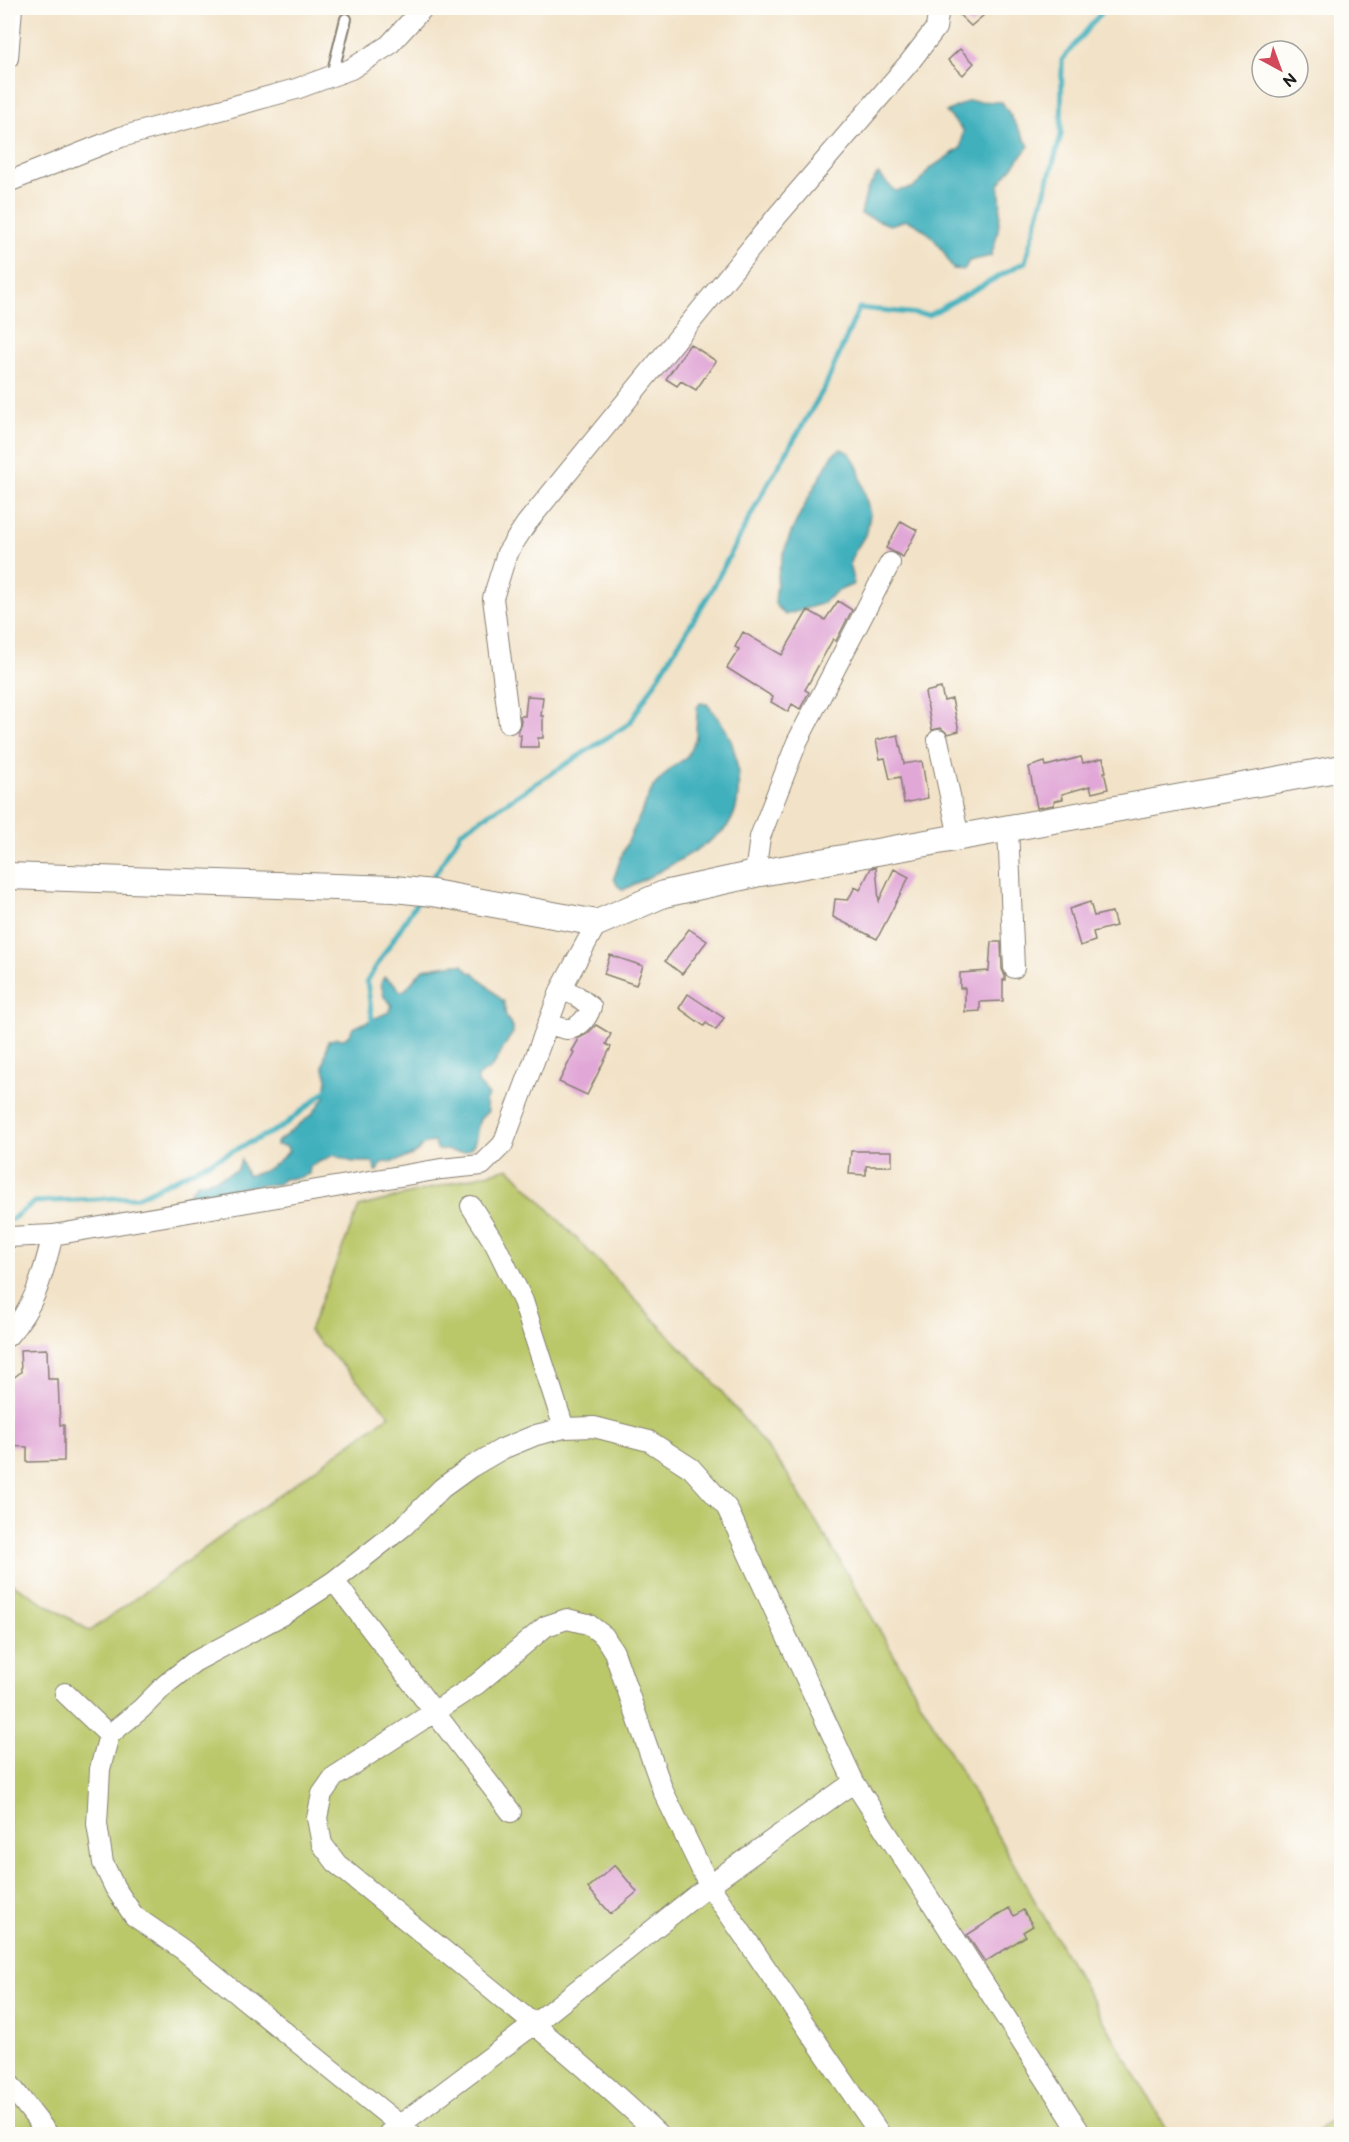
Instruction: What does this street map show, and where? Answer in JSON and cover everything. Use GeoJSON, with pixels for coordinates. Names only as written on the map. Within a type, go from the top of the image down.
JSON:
{"type":"FeatureCollection","features":[{"type":"Feature","properties":{"kind":"street"},"geometry":{"type":"LineString","coordinates":[[8,58],[12,8]]}},
{"type":"Feature","properties":{"kind":"street"},"geometry":{"type":"LineString","coordinates":[[8,182],[121,137],[296,89],[351,69],[388,45],[423,8]]}},
{"type":"Feature","properties":{"kind":"street"},"geometry":{"type":"LineString","coordinates":[[509,723],[493,598],[507,553],[526,524],[778,215],[909,63],[936,28],[939,8]]}},
{"type":"Feature","properties":{"kind":"street"},"geometry":{"type":"LineString","coordinates":[[755,874],[760,837],[797,742],[890,563]]}},
{"type":"Feature","properties":{"kind":"street"},"geometry":{"type":"LineString","coordinates":[[938,740],[959,837]]}},
{"type":"Feature","properties":{"kind":"street"},"geometry":{"type":"LineString","coordinates":[[8,876],[394,889],[433,893],[591,921],[664,894],[755,874],[1341,768]]}},
{"type":"Feature","properties":{"kind":"street"},"geometry":{"type":"LineString","coordinates":[[1008,828],[1014,968]]}},
{"type":"Feature","properties":{"kind":"street"},"geometry":{"type":"LineString","coordinates":[[11,1237],[53,1235],[441,1169],[482,1165],[503,1144],[561,989],[591,921]]}},
{"type":"Feature","properties":{"kind":"street"},"geometry":{"type":"LineString","coordinates":[[549,1023],[567,1029],[580,1025],[589,1013],[591,1007],[586,1002],[561,989]]}},
{"type":"Feature","properties":{"kind":"street"},"geometry":{"type":"LineString","coordinates":[[471,1206],[495,1244],[524,1301],[564,1428]]}},
{"type":"Feature","properties":{"kind":"street"},"geometry":{"type":"LineString","coordinates":[[8,1336],[36,1297],[53,1235]]}},
{"type":"Feature","properties":{"kind":"street"},"geometry":{"type":"LineString","coordinates":[[854,1782],[709,1885],[400,2132],[182,1949],[134,1916],[115,1888],[103,1863],[97,1824],[100,1769],[109,1735],[194,1662],[282,1615],[333,1581],[405,1526],[442,1488],[471,1467],[501,1449],[536,1435],[564,1428],[594,1427],[649,1441],[691,1468],[710,1487],[726,1509],[854,1782],[1081,2134]]}},
{"type":"Feature","properties":{"kind":"street"},"geometry":{"type":"LineString","coordinates":[[333,1581],[511,1812]]}},
{"type":"Feature","properties":{"kind":"street"},"geometry":{"type":"LineString","coordinates":[[658,2134],[630,2107],[533,2025],[337,1864],[322,1844],[316,1818],[322,1794],[334,1777],[477,1684],[546,1626],[567,1619],[588,1624],[604,1636],[614,1652],[663,1791],[709,1885],[880,2134]]}},
{"type":"Feature","properties":{"kind":"street"},"geometry":{"type":"LineString","coordinates":[[65,1693],[109,1735]]}},
{"type":"Feature","properties":{"kind":"street"},"geometry":{"type":"LineString","coordinates":[[8,2082],[48,2134]]}},
{"type":"Feature","properties":{"kind":"lane"},"geometry":{"type":"LineString","coordinates":[[332,75],[346,20]]}},
{"type":"Feature","properties":{"kind":"green space"},"geometry":{"type":"Polygon","coordinates":[[[509,1168],[713,1381],[784,1469],[834,1551],[1169,2134],[8,2134],[8,1581],[90,1631],[390,1415],[309,1331],[359,1207],[509,1168]]]}},
{"type":"Feature","properties":{"kind":"green space"},"geometry":{"type":"Polygon","coordinates":[[[1341,2111],[1341,2134],[1314,2134],[1341,2111]]]}},
{"type":"Feature","properties":{"kind":"water"},"geometry":{"type":"Polygon","coordinates":[[[968,101],[1002,102],[1029,146],[999,184],[1000,221],[991,256],[969,261],[964,270],[953,269],[936,241],[917,225],[906,220],[890,225],[861,214],[867,190],[878,174],[895,191],[912,188],[920,182],[929,169],[961,148],[963,130],[946,112],[968,101]]]}},
{"type":"Feature","properties":{"kind":"water"},"geometry":{"type":"Polygon","coordinates":[[[841,449],[850,453],[858,468],[870,514],[867,532],[851,558],[850,568],[854,584],[836,592],[821,604],[785,615],[775,604],[781,563],[787,544],[803,508],[833,454],[841,449]]]}},
{"type":"Feature","properties":{"kind":"water"},"geometry":{"type":"Polygon","coordinates":[[[700,703],[707,704],[726,730],[732,743],[738,779],[734,815],[722,832],[710,841],[680,860],[623,890],[614,878],[621,857],[653,787],[671,768],[687,757],[696,737],[697,708],[700,703]]]}},
{"type":"Feature","properties":{"kind":"water"},"geometry":{"type":"Polygon","coordinates":[[[463,965],[470,973],[473,972],[504,1002],[506,1017],[513,1027],[513,1033],[494,1064],[478,1077],[478,1083],[489,1095],[485,1101],[488,1111],[479,1122],[472,1147],[456,1152],[438,1150],[434,1142],[429,1143],[409,1156],[381,1163],[378,1171],[375,1171],[374,1164],[370,1162],[352,1162],[334,1155],[310,1166],[309,1174],[298,1178],[283,1179],[279,1184],[218,1192],[203,1205],[177,1212],[176,1204],[197,1183],[216,1179],[237,1170],[241,1160],[247,1175],[259,1173],[289,1151],[286,1146],[277,1145],[277,1142],[312,1114],[325,1097],[327,1078],[323,1066],[328,1041],[337,1038],[344,1039],[353,1028],[389,1012],[392,1005],[384,997],[381,983],[384,977],[395,984],[400,991],[405,990],[423,969],[463,965]]]}},
{"type":"Feature","properties":{"kind":"building"},"geometry":{"type":"Polygon","coordinates":[[[952,8],[977,8],[984,15],[971,26],[952,8]]]}},
{"type":"Feature","properties":{"kind":"building"},"geometry":{"type":"Polygon","coordinates":[[[960,49],[974,63],[963,75],[948,60],[960,49]]]}},
{"type":"Feature","properties":{"kind":"building"},"geometry":{"type":"Polygon","coordinates":[[[690,344],[716,361],[696,390],[681,381],[677,386],[666,379],[690,344]]]}},
{"type":"Feature","properties":{"kind":"building"},"geometry":{"type":"Polygon","coordinates":[[[901,521],[917,530],[903,557],[886,548],[901,521]]]}},
{"type":"Feature","properties":{"kind":"building"},"geometry":{"type":"Polygon","coordinates":[[[838,601],[852,610],[836,641],[833,639],[805,690],[809,692],[800,709],[792,704],[788,712],[771,702],[773,697],[727,668],[739,649],[735,647],[743,632],[782,655],[808,610],[825,620],[838,601]]]}},
{"type":"Feature","properties":{"kind":"building"},"geometry":{"type":"Polygon","coordinates":[[[941,688],[944,701],[952,699],[959,731],[948,734],[941,728],[932,730],[925,692],[941,688]]]}},
{"type":"Feature","properties":{"kind":"building"},"geometry":{"type":"Polygon","coordinates":[[[527,696],[543,697],[541,716],[543,716],[543,738],[538,738],[538,747],[520,747],[521,735],[518,735],[518,730],[521,722],[520,716],[525,716],[527,696]]]}},
{"type":"Feature","properties":{"kind":"building"},"geometry":{"type":"Polygon","coordinates":[[[898,735],[904,764],[922,761],[928,798],[904,803],[900,777],[890,779],[885,758],[880,759],[876,740],[898,735]]]}},
{"type":"Feature","properties":{"kind":"building"},"geometry":{"type":"Polygon","coordinates":[[[1081,757],[1083,763],[1103,758],[1108,789],[1092,793],[1090,786],[1062,794],[1063,799],[1054,801],[1054,805],[1037,808],[1029,767],[1045,762],[1046,766],[1081,757]]]}},
{"type":"Feature","properties":{"kind":"building"},"geometry":{"type":"Polygon","coordinates":[[[876,867],[879,901],[894,869],[909,877],[877,939],[833,917],[835,899],[848,900],[855,887],[860,890],[871,868],[876,867]]]}},
{"type":"Feature","properties":{"kind":"building"},"geometry":{"type":"Polygon","coordinates":[[[1090,902],[1094,916],[1112,912],[1116,926],[1093,932],[1095,941],[1080,946],[1069,909],[1090,902]]]}},
{"type":"Feature","properties":{"kind":"building"},"geometry":{"type":"Polygon","coordinates":[[[689,929],[707,941],[682,974],[665,961],[689,929]]]}},
{"type":"Feature","properties":{"kind":"building"},"geometry":{"type":"Polygon","coordinates":[[[991,942],[1001,942],[1002,969],[1005,976],[1003,1001],[980,1002],[980,1011],[965,1012],[965,988],[960,988],[960,973],[989,971],[991,942]]]}},
{"type":"Feature","properties":{"kind":"building"},"geometry":{"type":"Polygon","coordinates":[[[610,955],[643,966],[636,985],[604,974],[610,955]]]}},
{"type":"Feature","properties":{"kind":"building"},"geometry":{"type":"Polygon","coordinates":[[[688,994],[724,1018],[716,1030],[706,1023],[704,1026],[679,1008],[688,994]]]}},
{"type":"Feature","properties":{"kind":"building"},"geometry":{"type":"Polygon","coordinates":[[[596,1025],[611,1034],[606,1044],[611,1047],[587,1095],[559,1082],[574,1052],[572,1051],[577,1039],[587,1034],[596,1025]]]}},
{"type":"Feature","properties":{"kind":"building"},"geometry":{"type":"Polygon","coordinates":[[[851,1151],[892,1151],[892,1166],[866,1166],[866,1175],[849,1174],[851,1151]]]}},
{"type":"Feature","properties":{"kind":"building"},"geometry":{"type":"Polygon","coordinates":[[[47,1349],[48,1379],[58,1379],[60,1425],[64,1425],[64,1461],[27,1462],[27,1447],[8,1446],[8,1382],[21,1372],[20,1350],[47,1349]]]}},
{"type":"Feature","properties":{"kind":"building"},"geometry":{"type":"Polygon","coordinates":[[[615,1865],[637,1892],[611,1914],[588,1888],[615,1865]]]}},
{"type":"Feature","properties":{"kind":"building"},"geometry":{"type":"Polygon","coordinates":[[[1009,1908],[1014,1916],[1023,1910],[1033,1926],[1023,1932],[1026,1936],[985,1962],[967,1935],[1009,1908]]]}},
{"type":"Feature","properties":{"kind":"waterway"},"geometry":{"type":"LineString","coordinates":[[429,884],[462,831],[630,723],[710,593],[762,494],[825,387],[859,308],[929,315],[1025,262],[1061,135],[1062,60],[1105,8]]}},
{"type":"Feature","properties":{"kind":"waterway"},"geometry":{"type":"LineString","coordinates":[[373,1025],[367,981],[419,899]]}},
{"type":"Feature","properties":{"kind":"waterway"},"geometry":{"type":"LineString","coordinates":[[8,1222],[35,1202],[138,1197],[282,1127],[331,1087]]}}]}
